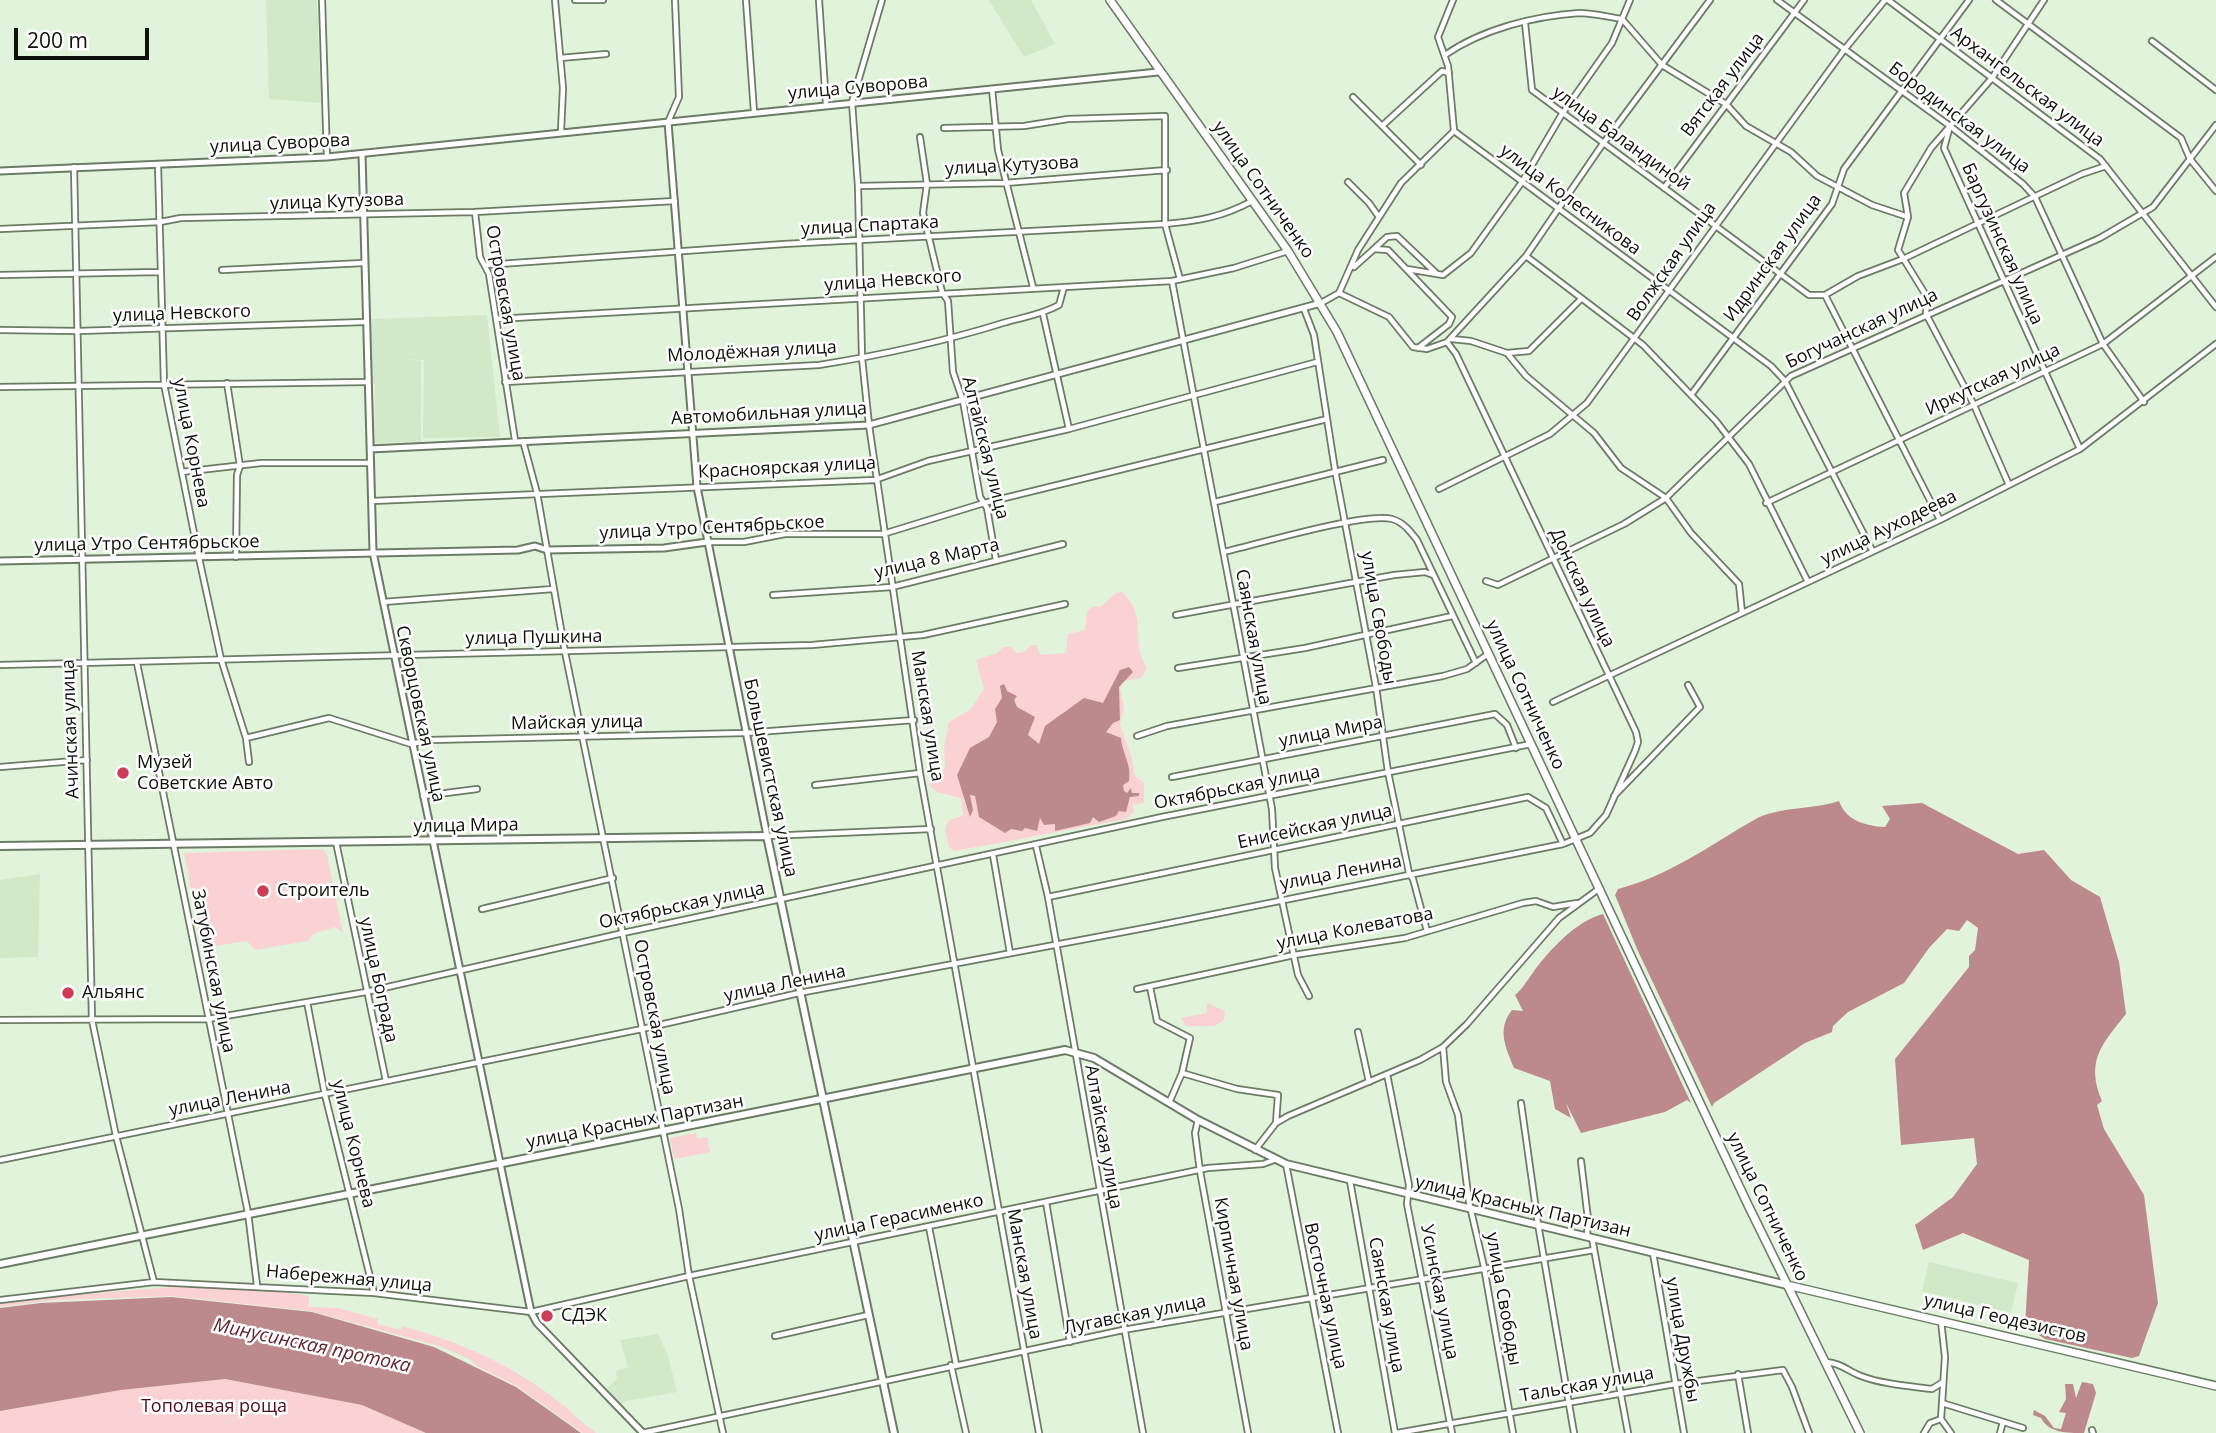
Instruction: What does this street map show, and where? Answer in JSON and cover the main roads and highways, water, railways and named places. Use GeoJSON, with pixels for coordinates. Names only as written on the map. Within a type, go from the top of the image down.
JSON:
{"type":"FeatureCollection","features":[{"type":"Feature","properties":{"kind":"main road","name":"улица Сотниченко"},"geometry":{"type":"LineString","coordinates":[[1110,0],[1158,72],[1288,251],[1321,303],[1787,1285],[1860,1433]]}},
{"type":"Feature","properties":{"kind":"main road","name":"улица Мира"},"geometry":{"type":"LineString","coordinates":[[0,846],[767,836]]}},
{"type":"Feature","properties":{"kind":"main road","name":"Большевистская улица"},"geometry":{"type":"LineString","coordinates":[[767,836],[894,1433]]}},
{"type":"Feature","properties":{"kind":"main road","name":"улица Красных Партизан"},"geometry":{"type":"LineString","coordinates":[[0,1264],[141,1233],[662,1132],[974,1066],[1073,1050],[1094,1058],[1254,1151],[1286,1164],[1787,1285]]}},
{"type":"Feature","properties":{"kind":"main road","name":"улица Геодезистов"},"geometry":{"type":"LineString","coordinates":[[1787,1285],[2216,1386]]}},
{"type":"Feature","properties":{"kind":"water"},"geometry":{"type":"Polygon","coordinates":[[[1129,667],[1133,672],[1119,687],[1120,720],[1113,723],[1106,732],[1121,738],[1130,775],[1129,781],[1123,785],[1124,791],[1127,793],[1131,788],[1132,793],[1139,793],[1139,796],[1130,797],[1126,812],[1119,811],[1116,816],[1099,822],[1093,817],[1090,823],[1055,831],[1055,824],[1044,825],[1040,818],[1037,831],[1025,828],[1022,831],[1011,829],[1005,833],[979,817],[975,796],[970,795],[973,810],[970,817],[957,775],[970,748],[989,737],[997,722],[995,709],[1002,698],[1000,686],[1004,684],[1007,691],[1017,696],[1014,700],[1017,707],[1035,717],[1028,735],[1039,744],[1045,726],[1084,698],[1103,703],[1120,670],[1129,667]]]}},
{"type":"Feature","properties":{"kind":"water"},"geometry":{"type":"Polygon","coordinates":[[[1839,801],[1846,813],[1857,821],[1885,827],[1890,819],[1882,806],[1922,803],[2018,854],[2044,850],[2071,880],[2100,897],[2119,962],[2126,1014],[2103,1044],[2099,1054],[2095,1075],[2102,1101],[2097,1105],[2104,1129],[2144,1195],[2158,1303],[2139,1356],[2132,1358],[2045,1339],[2025,1326],[2029,1260],[1963,1233],[1923,1250],[1915,1225],[1953,1197],[1977,1164],[1974,1138],[1901,1145],[1895,1059],[1969,967],[1969,956],[1975,950],[1978,928],[1967,920],[1959,931],[1947,929],[1929,948],[1904,983],[1848,1012],[1833,1026],[1832,1032],[1805,1043],[1714,1103],[1712,1107],[1637,949],[1615,895],[1618,889],[1672,868],[1763,816],[1839,801]]]}},
{"type":"Feature","properties":{"kind":"water"},"geometry":{"type":"Polygon","coordinates":[[[1603,914],[1691,1103],[1687,1100],[1665,1112],[1581,1133],[1566,1103],[1571,1118],[1555,1109],[1550,1081],[1514,1068],[1505,1045],[1504,1031],[1507,1017],[1512,1010],[1523,1011],[1515,995],[1546,956],[1573,930],[1603,914]]]}},
{"type":"Feature","properties":{"kind":"water","name":"Минусинская протока"},"geometry":{"type":"Polygon","coordinates":[[[171,1297],[312,1312],[434,1347],[516,1387],[581,1433],[426,1433],[362,1405],[225,1379],[121,1390],[0,1411],[0,1308],[41,1303],[171,1297]]]}},
{"type":"Feature","properties":{"kind":"water"},"geometry":{"type":"Polygon","coordinates":[[[2082,1382],[2093,1384],[2096,1393],[2084,1433],[2053,1429],[2041,1418],[2033,1415],[2034,1410],[2045,1416],[2054,1428],[2061,1429],[2066,1413],[2059,1412],[2066,1399],[2065,1384],[2073,1384],[2076,1398],[2082,1382]]]}},
{"type":"Feature","properties":{"kind":"place","name":"Музей Советские Авто"},"geometry":{"type":"Point","coordinates":[123,773]}},
{"type":"Feature","properties":{"kind":"place","name":"Строитель"},"geometry":{"type":"Point","coordinates":[263,891]}},
{"type":"Feature","properties":{"kind":"place","name":"Альянс"},"geometry":{"type":"Point","coordinates":[68,993]}},
{"type":"Feature","properties":{"kind":"place","name":"СДЭК"},"geometry":{"type":"Point","coordinates":[547,1316]}},
{"type":"Feature","properties":{"kind":"park label","name":"Тополевая роща"},"geometry":{"type":"Point","coordinates":[214,1407]}}]}
